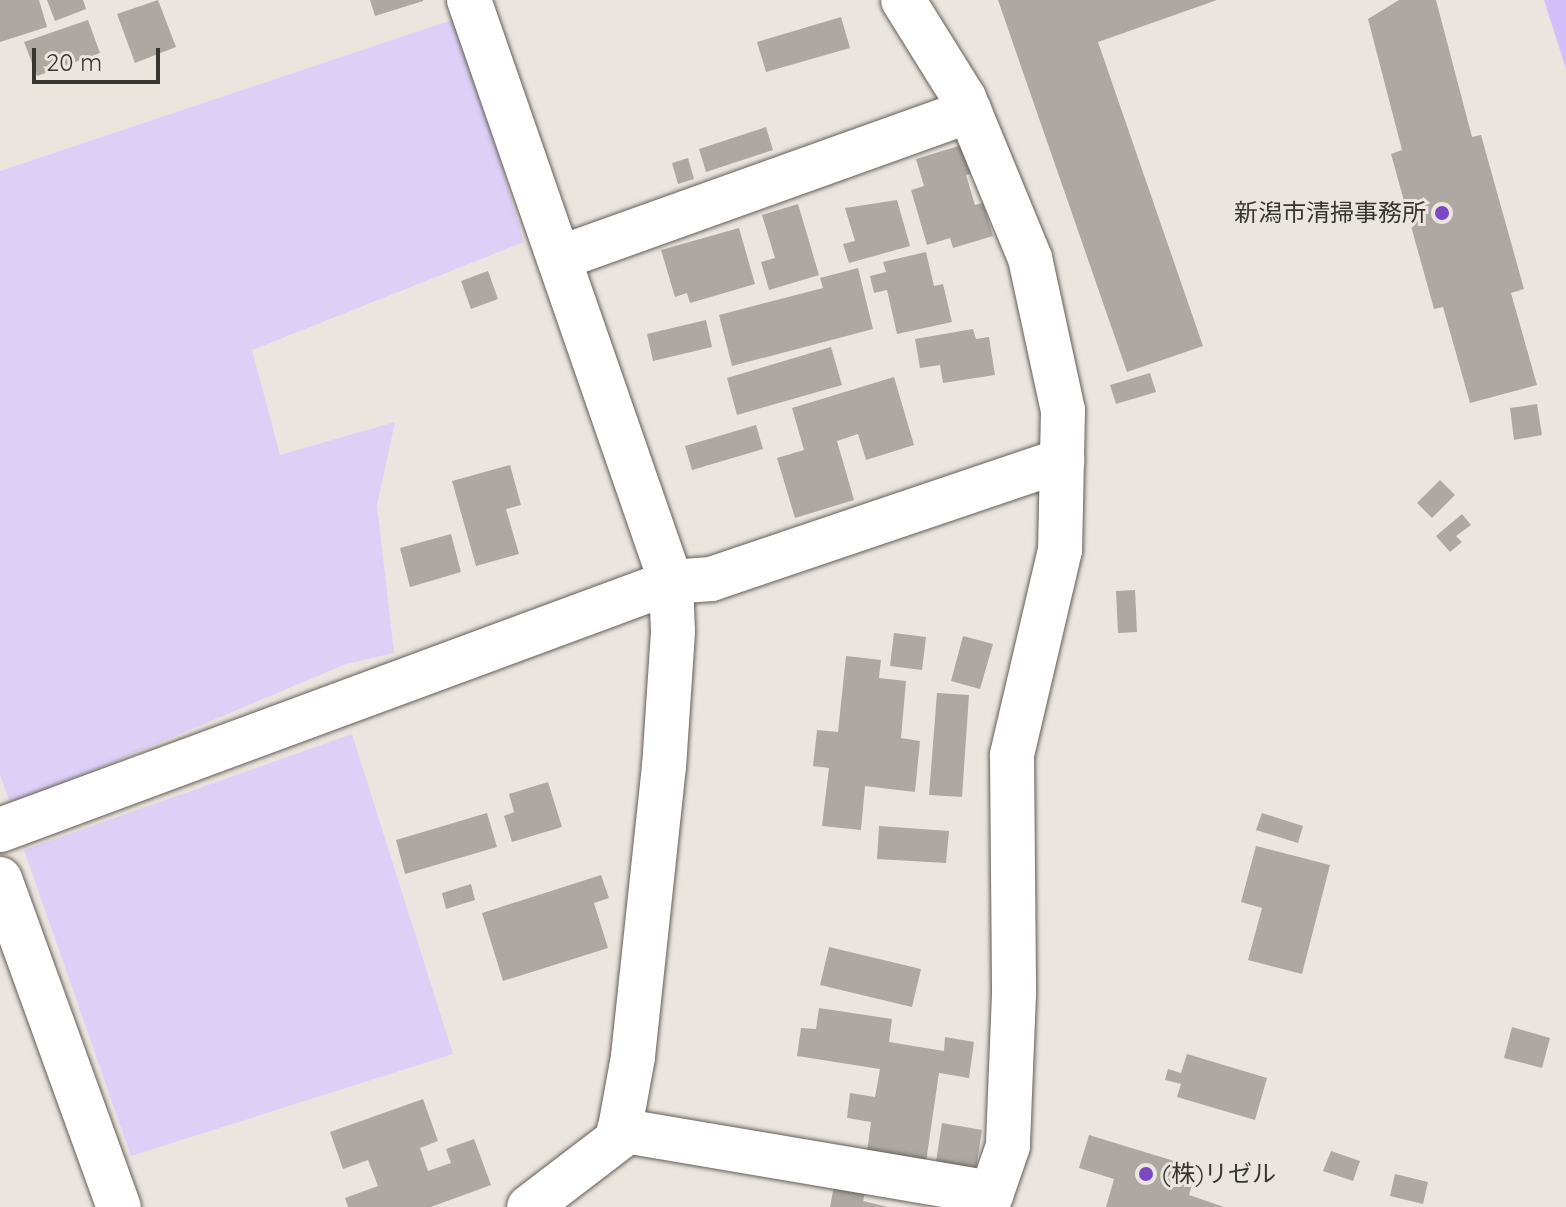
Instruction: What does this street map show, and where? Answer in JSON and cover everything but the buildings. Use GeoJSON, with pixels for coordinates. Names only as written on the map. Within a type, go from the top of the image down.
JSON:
{"type":"FeatureCollection","features":[{"type":"Feature","properties":{"kind":"street"},"geometry":{"type":"LineString","coordinates":[[469,0],[671,582],[673,632],[664,766],[633,1057],[618,1139],[529,1207]]}},
{"type":"Feature","properties":{"kind":"street"},"geometry":{"type":"LineString","coordinates":[[619,1130],[990,1200],[1008,1146],[1014,994],[1012,755],[1060,550],[1063,410],[1030,258],[970,111],[903,0]]}},
{"type":"Feature","properties":{"kind":"street"},"geometry":{"type":"LineString","coordinates":[[559,258],[970,111]]}},
{"type":"Feature","properties":{"kind":"street"},"geometry":{"type":"LineString","coordinates":[[0,830],[671,582],[711,579],[1062,460]]}},
{"type":"Feature","properties":{"kind":"street"},"geometry":{"type":"LineString","coordinates":[[0,879],[119,1207]]}},
{"type":"Feature","properties":{"kind":"shaded area"},"geometry":{"type":"Polygon","coordinates":[[[1544,0],[1566,0],[1566,69],[1544,0]]]}},
{"type":"Feature","properties":{"kind":"shaded area"},"geometry":{"type":"Polygon","coordinates":[[[458,18],[524,242],[252,350],[280,455],[395,422],[377,505],[394,653],[346,664],[11,805],[0,775],[0,171],[458,18]]]}},
{"type":"Feature","properties":{"kind":"shaded area"},"geometry":{"type":"Polygon","coordinates":[[[352,734],[453,1054],[131,1156],[24,850],[352,734]]]}},
{"type":"Feature","properties":{"kind":"place","name":"新潟市清掃事務所"},"geometry":{"type":"Point","coordinates":[1442,213]}},
{"type":"Feature","properties":{"kind":"place","name":"(株)リゼル"},"geometry":{"type":"Point","coordinates":[1146,1174]}}]}
